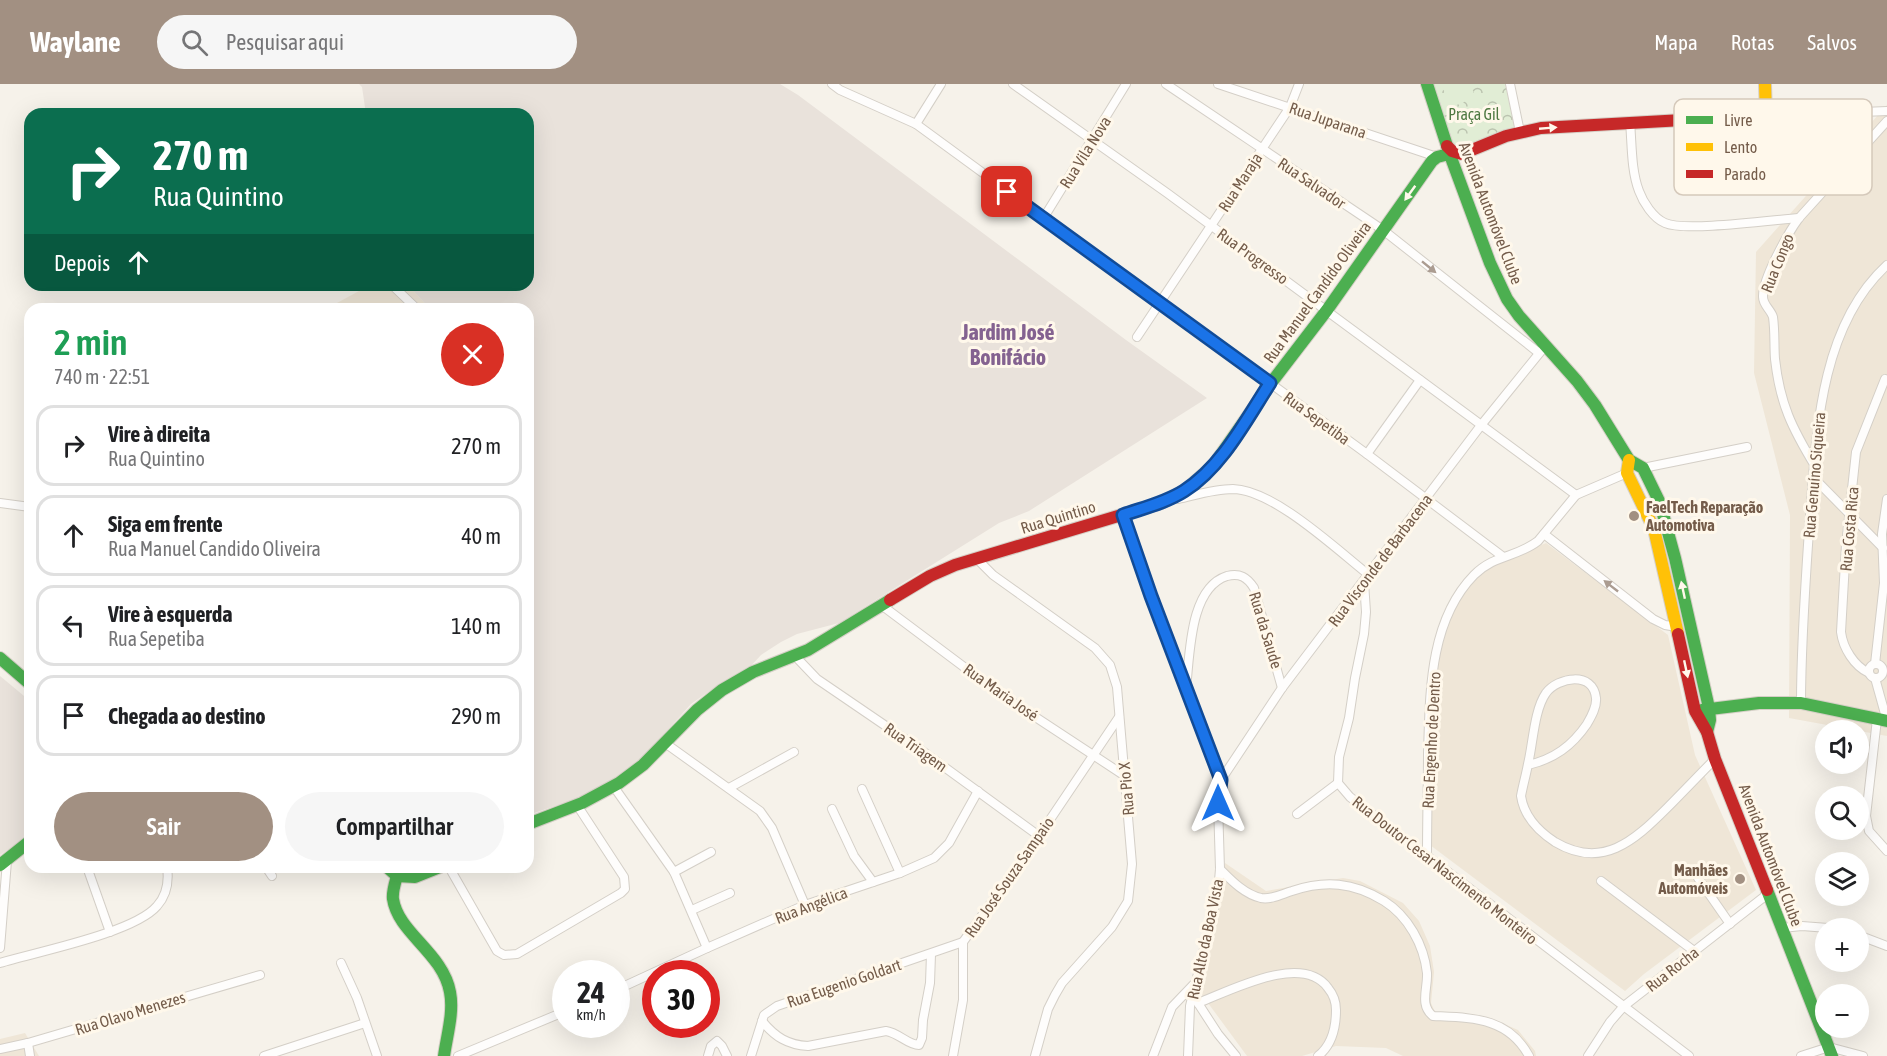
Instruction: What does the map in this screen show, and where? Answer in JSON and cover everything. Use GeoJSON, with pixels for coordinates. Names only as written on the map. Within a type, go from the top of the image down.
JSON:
{"type":"FeatureCollection","features":[{"type":"Feature","properties":{"kind":"main road","name":"Avenida Automóvel Clube"},"geometry":{"type":"LineString","coordinates":[[1427,84],[1444,152],[1459,179],[1498,281],[1542,349],[1577,381],[1595,405],[1628,467],[1669,560],[1692,634],[1709,708],[1710,720],[1707,732]]}},
{"type":"Feature","properties":{"kind":"main road"},"geometry":{"type":"LineString","coordinates":[[1764,84],[1765,99]]}},
{"type":"Feature","properties":{"kind":"main road"},"geometry":{"type":"LineString","coordinates":[[1444,152],[1457,154],[1473,151],[1506,136],[1541,128],[1674,120]]}},
{"type":"Feature","properties":{"kind":"main road"},"geometry":{"type":"LineString","coordinates":[[1459,179],[1466,160],[1473,151]]}},
{"type":"Feature","properties":{"kind":"main road","name":"Rua Manuel Candido Oliveira"},"geometry":{"type":"LineString","coordinates":[[1163,502],[1183,492],[1213,466],[1270,383],[1444,152]]}},
{"type":"Feature","properties":{"kind":"main road","name":"Avenida Automóvel Clube"},"geometry":{"type":"LineString","coordinates":[[1628,467],[1643,468],[1660,503],[1677,627],[1695,711],[1707,732],[1715,759],[1830,1052]]}},
{"type":"Feature","properties":{"kind":"main road","name":"Rua Quintino"},"geometry":{"type":"LineString","coordinates":[[534,822],[577,805],[614,787],[633,774],[665,743],[688,716],[739,679],[756,670],[796,657],[880,604],[930,576],[955,565],[1163,502]]}},
{"type":"Feature","properties":{"kind":"main road"},"geometry":{"type":"LineString","coordinates":[[1677,627],[1692,634]]}},
{"type":"Feature","properties":{"kind":"main road"},"geometry":{"type":"LineString","coordinates":[[0,658],[24,679]]}},
{"type":"Feature","properties":{"kind":"main road"},"geometry":{"type":"LineString","coordinates":[[1695,711],[1780,702],[1800,703],[1884,721]]}},
{"type":"Feature","properties":{"kind":"main road"},"geometry":{"type":"LineString","coordinates":[[4,863],[24,846]]}},
{"type":"Feature","properties":{"kind":"main road"},"geometry":{"type":"LineString","coordinates":[[394,873],[397,876],[428,873]]}},
{"type":"Feature","properties":{"kind":"main road"},"geometry":{"type":"LineString","coordinates":[[397,876],[392,896],[397,914],[435,959],[450,990],[452,1005],[444,1056]]}},
{"type":"Feature","properties":{"kind":"street","name":"Rua Sepetiba"},"geometry":{"type":"LineString","coordinates":[[832,84],[840,90],[915,124],[1367,454],[1502,556]]}},
{"type":"Feature","properties":{"kind":"street"},"geometry":{"type":"LineString","coordinates":[[915,124],[941,84]]}},
{"type":"Feature","properties":{"kind":"street","name":"Rua Progresso"},"geometry":{"type":"LineString","coordinates":[[1013,84],[1212,225],[1576,495]]}},
{"type":"Feature","properties":{"kind":"street","name":"Rua Vila Nova"},"geometry":{"type":"LineString","coordinates":[[1043,219],[1126,84]]}},
{"type":"Feature","properties":{"kind":"street","name":"Rua Salvador"},"geometry":{"type":"LineString","coordinates":[[1166,84],[1383,230],[1542,349]]}},
{"type":"Feature","properties":{"kind":"street","name":"Rua Juparana"},"geometry":{"type":"LineString","coordinates":[[1218,84],[1444,152]]}},
{"type":"Feature","properties":{"kind":"street","name":"Rua Maraja"},"geometry":{"type":"LineString","coordinates":[[1137,337],[1290,107],[1299,84]]}},
{"type":"Feature","properties":{"kind":"street"},"geometry":{"type":"LineString","coordinates":[[1510,84],[1520,132]]}},
{"type":"Feature","properties":{"kind":"street"},"geometry":{"type":"LineString","coordinates":[[1872,112],[1887,111]]}},
{"type":"Feature","properties":{"kind":"street","name":"Rua Congo"},"geometry":{"type":"LineString","coordinates":[[1872,138],[1887,121]]}},
{"type":"Feature","properties":{"kind":"street"},"geometry":{"type":"LineString","coordinates":[[1630,122],[1639,191],[1650,210],[1667,224],[1689,226],[1799,218]]}},
{"type":"Feature","properties":{"kind":"street","name":"Rua Congo"},"geometry":{"type":"LineString","coordinates":[[1815,466],[1784,407],[1775,359],[1773,318],[1763,299],[1776,259],[1789,231],[1820,195]]}},
{"type":"Feature","properties":{"kind":"street","name":"Rua Genuíno Siqueira"},"geometry":{"type":"LineString","coordinates":[[1800,703],[1801,640],[1813,477],[1819,416],[1825,384],[1856,301],[1887,265]]}},
{"type":"Feature","properties":{"kind":"street"},"geometry":{"type":"LineString","coordinates":[[398,291],[411,303]]}},
{"type":"Feature","properties":{"kind":"street","name":"Rua Visconde de Barbacena"},"geometry":{"type":"LineString","coordinates":[[1221,780],[1282,688],[1482,424],[1542,349]]}},
{"type":"Feature","properties":{"kind":"street","name":"Rua Costa Rica"},"geometry":{"type":"LineString","coordinates":[[1872,676],[1855,662],[1842,640],[1846,545],[1856,452],[1885,379]]}},
{"type":"Feature","properties":{"kind":"street"},"geometry":{"type":"LineString","coordinates":[[1367,454],[1420,380]]}},
{"type":"Feature","properties":{"kind":"street"},"geometry":{"type":"LineString","coordinates":[[1643,468],[1747,447]]}},
{"type":"Feature","properties":{"kind":"street"},"geometry":{"type":"LineString","coordinates":[[1576,495],[1628,467]]}},
{"type":"Feature","properties":{"kind":"street"},"geometry":{"type":"LineString","coordinates":[[1813,477],[1883,548]]}},
{"type":"Feature","properties":{"kind":"street","name":"Rua Quintino"},"geometry":{"type":"LineString","coordinates":[[1163,502],[1212,491],[1233,489],[1250,492],[1291,514],[1366,578]]}},
{"type":"Feature","properties":{"kind":"street","name":"Rua Engenho de Dentro"},"geometry":{"type":"LineString","coordinates":[[1426,855],[1431,690],[1441,634],[1450,607],[1465,584],[1484,566],[1502,556],[1531,546],[1544,534],[1576,495]]}},
{"type":"Feature","properties":{"kind":"street"},"geometry":{"type":"LineString","coordinates":[[1887,499],[1883,548],[1881,665],[1870,667],[1884,721],[1866,816],[1869,831],[1887,851]]}},
{"type":"Feature","properties":{"kind":"street"},"geometry":{"type":"LineString","coordinates":[[0,503],[24,506]]}},
{"type":"Feature","properties":{"kind":"street","name":"Rua Alto da Boa Vista"},"geometry":{"type":"LineString","coordinates":[[1123,515],[1221,780],[1218,803],[1220,869],[1218,892],[1192,994],[1188,1018],[1188,1056]]}},
{"type":"Feature","properties":{"kind":"street"},"geometry":{"type":"LineString","coordinates":[[1544,534],[1653,619],[1665,626],[1677,627]]}},
{"type":"Feature","properties":{"kind":"street","name":"Rua Pio X"},"geometry":{"type":"LineString","coordinates":[[977,559],[993,575],[1095,648],[1103,656],[1114,675],[1132,864],[1128,901],[1112,927],[1062,983],[1048,1009],[1037,1054]]}},
{"type":"Feature","properties":{"kind":"street","name":"Rua da Saude"},"geometry":{"type":"LineString","coordinates":[[1186,690],[1198,607],[1215,582],[1233,575],[1241,575],[1248,579],[1254,588],[1282,688]]}},
{"type":"Feature","properties":{"kind":"street","name":"Rua Doutor Cesar Nascimento Monteiro"},"geometry":{"type":"LineString","coordinates":[[1366,578],[1364,634],[1349,718],[1339,757],[1338,783],[1350,797],[1689,1056]]}},
{"type":"Feature","properties":{"kind":"street","name":"Rua Maria José"},"geometry":{"type":"LineString","coordinates":[[880,604],[996,691],[1125,776]]}},
{"type":"Feature","properties":{"kind":"street","name":"Rua Triagem"},"geometry":{"type":"LineString","coordinates":[[796,657],[817,679],[1039,836]]}},
{"type":"Feature","properties":{"kind":"street"},"geometry":{"type":"LineString","coordinates":[[1528,765],[1542,762],[1560,753],[1580,735],[1590,719],[1596,698],[1593,689],[1587,683],[1579,679],[1560,681],[1544,695],[1537,719],[1521,796],[1523,808],[1529,818],[1552,840],[1569,850],[1590,853],[1609,851],[1635,838],[1715,759]]}},
{"type":"Feature","properties":{"kind":"street","name":"Rua José Souza Sampaio"},"geometry":{"type":"LineString","coordinates":[[953,1056],[965,980],[963,942],[1039,836],[1119,717]]}},
{"type":"Feature","properties":{"kind":"street"},"geometry":{"type":"LineString","coordinates":[[665,743],[752,803],[766,819],[805,905]]}},
{"type":"Feature","properties":{"kind":"street"},"geometry":{"type":"LineString","coordinates":[[729,788],[794,752]]}},
{"type":"Feature","properties":{"kind":"street"},"geometry":{"type":"LineString","coordinates":[[1297,814],[1338,783]]}},
{"type":"Feature","properties":{"kind":"street"},"geometry":{"type":"LineString","coordinates":[[614,787],[674,872],[692,910],[706,948]]}},
{"type":"Feature","properties":{"kind":"street"},"geometry":{"type":"LineString","coordinates":[[862,789],[900,873]]}},
{"type":"Feature","properties":{"kind":"street","name":"Rua Angélica"},"geometry":{"type":"LineString","coordinates":[[630,983],[805,905],[900,873],[934,858],[942,852],[978,791]]}},
{"type":"Feature","properties":{"kind":"street"},"geometry":{"type":"LineString","coordinates":[[452,873],[497,951],[504,955],[517,954],[625,889],[624,878],[577,805]]}},
{"type":"Feature","properties":{"kind":"street"},"geometry":{"type":"LineString","coordinates":[[832,809],[854,856],[873,882]]}},
{"type":"Feature","properties":{"kind":"street"},"geometry":{"type":"LineString","coordinates":[[674,872],[711,852]]}},
{"type":"Feature","properties":{"kind":"street"},"geometry":{"type":"LineString","coordinates":[[0,948],[4,863]]}},
{"type":"Feature","properties":{"kind":"street"},"geometry":{"type":"LineString","coordinates":[[1220,869],[1249,893],[1262,898],[1327,883],[1361,890],[1383,900],[1396,910],[1409,925],[1419,943],[1427,975],[1425,1001],[1429,1013],[1433,1016],[1464,1017],[1500,1026],[1518,1039],[1529,1056]]}},
{"type":"Feature","properties":{"kind":"street"},"geometry":{"type":"LineString","coordinates":[[89,873],[110,932]]}},
{"type":"Feature","properties":{"kind":"street"},"geometry":{"type":"LineString","coordinates":[[0,963],[110,932],[145,917],[157,906],[164,894],[169,880],[168,873]]}},
{"type":"Feature","properties":{"kind":"street"},"geometry":{"type":"LineString","coordinates":[[1698,878],[1730,924]]}},
{"type":"Feature","properties":{"kind":"street"},"geometry":{"type":"LineString","coordinates":[[1601,880],[1694,951]]}},
{"type":"Feature","properties":{"kind":"street"},"geometry":{"type":"LineString","coordinates":[[692,910],[730,893]]}},
{"type":"Feature","properties":{"kind":"street","name":"Rua Rocha"},"geometry":{"type":"LineString","coordinates":[[1588,1056],[1610,1022],[1624,1006],[1769,893]]}},
{"type":"Feature","properties":{"kind":"street"},"geometry":{"type":"LineString","coordinates":[[1782,928],[1815,927]]}},
{"type":"Feature","properties":{"kind":"street"},"geometry":{"type":"LineString","coordinates":[[1869,939],[1887,946]]}},
{"type":"Feature","properties":{"kind":"street","name":"Rua Eugenio Goldart"},"geometry":{"type":"LineString","coordinates":[[762,1021],[764,1016],[777,1006],[963,942]]}},
{"type":"Feature","properties":{"kind":"street"},"geometry":{"type":"LineString","coordinates":[[751,1056],[762,1021],[775,1035],[796,1046],[808,1046],[886,1031],[895,1032],[917,1046],[921,1043],[922,1038],[930,983],[931,954]]}},
{"type":"Feature","properties":{"kind":"street"},"geometry":{"type":"LineString","coordinates":[[341,963],[377,1056]]}},
{"type":"Feature","properties":{"kind":"street"},"geometry":{"type":"LineString","coordinates":[[1198,1003],[1272,976],[1304,973],[1318,978],[1333,995],[1336,1008],[1330,1042],[1318,1056]]}},
{"type":"Feature","properties":{"kind":"street","name":"Rua Olavo Menezes"},"geometry":{"type":"LineString","coordinates":[[0,1049],[28,1043],[260,975]]}},
{"type":"Feature","properties":{"kind":"street"},"geometry":{"type":"LineString","coordinates":[[1153,1056],[1172,1007],[1194,984]]}},
{"type":"Feature","properties":{"kind":"street"},"geometry":{"type":"LineString","coordinates":[[1192,994],[1218,1034],[1236,1056]]}},
{"type":"Feature","properties":{"kind":"street"},"geometry":{"type":"LineString","coordinates":[[458,1056],[552,1017]]}},
{"type":"Feature","properties":{"kind":"street"},"geometry":{"type":"LineString","coordinates":[[264,1056],[365,1023]]}},
{"type":"Feature","properties":{"kind":"street"},"geometry":{"type":"LineString","coordinates":[[708,1056],[712,1043],[717,1041],[721,1043],[728,1056]]}},
{"type":"Feature","properties":{"kind":"street"},"geometry":{"type":"LineString","coordinates":[[28,1043],[30,1056]]}},
{"type":"Feature","properties":{"kind":"street"},"geometry":{"type":"LineString","coordinates":[[1801,1056],[1830,1052],[1863,1056]]}},
{"type":"Feature","properties":{"kind":"shaded area"},"geometry":{"type":"Polygon","coordinates":[[[359,84],[780,84],[798,95],[1207,398],[1029,511],[999,523],[839,623],[797,634],[781,642],[761,655],[749,668],[691,704],[639,762],[609,784],[582,797],[534,813],[534,303],[424,303],[414,291],[534,291],[534,108],[365,108],[362,87],[359,84]]]}},
{"type":"Feature","properties":{"kind":"shaded area"},"geometry":{"type":"Polygon","coordinates":[[[1887,105],[1887,736],[1869,733],[1869,720],[1815,720],[1815,723],[1789,718],[1790,515],[1754,373],[1756,252],[1807,195],[1872,195],[1872,122],[1887,105]]]}},
{"type":"Feature","properties":{"kind":"shaded area"},"geometry":{"type":"Polygon","coordinates":[[[359,291],[414,291],[424,303],[337,303],[359,291]]]}},
{"type":"Feature","properties":{"kind":"shaded area"},"geometry":{"type":"Polygon","coordinates":[[[1546,543],[1668,635],[1695,755],[1756,890],[1644,974],[1625,991],[1430,845],[1435,659],[1445,613],[1477,572],[1546,543]]]}},
{"type":"Feature","properties":{"kind":"shaded area"},"geometry":{"type":"Polygon","coordinates":[[[0,676],[24,696],[24,837],[0,855],[0,676]]]}},
{"type":"Feature","properties":{"kind":"shaded area"},"geometry":{"type":"Polygon","coordinates":[[[1225,863],[1266,891],[1343,878],[1360,881],[1403,903],[1419,921],[1430,946],[1434,972],[1431,1003],[1435,1012],[1495,1020],[1518,1030],[1535,1051],[1536,1056],[1403,1056],[1386,1048],[1336,1046],[1302,1056],[1247,1056],[1197,988],[1215,921],[1225,863]]]}},
{"type":"Feature","properties":{"kind":"shaded area"},"geometry":{"type":"Polygon","coordinates":[[[25,1033],[39,1056],[0,1056],[0,1039],[25,1033]]]}},
{"type":"Feature","properties":{"kind":"green space","name":"Praça Gil"},"geometry":{"type":"Polygon","coordinates":[[[1432,84],[1505,84],[1516,127],[1455,156],[1432,84]]]}},
{"type":"Feature","properties":{"kind":"green space"},"geometry":{"type":"Polygon","coordinates":[[[1439,84],[1466,84],[1474,92],[1460,106],[1439,84]]]}},
{"type":"Feature","properties":{"kind":"traffic: fast"},"geometry":{"type":"LineString","coordinates":[[1427,84],[1450,155],[1490,263],[1507,299],[1519,316],[1577,381],[1595,405],[1629,460],[1643,468],[1660,503],[1675,558],[1709,708],[1710,720],[1707,732]]}},
{"type":"Feature","properties":{"kind":"traffic: fast"},"geometry":{"type":"LineString","coordinates":[[1148,507],[1183,492],[1213,466],[1432,161],[1449,154]]}},
{"type":"Feature","properties":{"kind":"traffic: fast"},"geometry":{"type":"LineString","coordinates":[[534,822],[582,803],[619,783],[643,765],[697,710],[722,690],[753,672],[808,650],[890,600]]}},
{"type":"Feature","properties":{"kind":"traffic: fast"},"geometry":{"type":"LineString","coordinates":[[0,658],[24,679]]}},
{"type":"Feature","properties":{"kind":"traffic: fast"},"geometry":{"type":"LineString","coordinates":[[1702,710],[1759,703],[1801,703],[1887,721]]}},
{"type":"Feature","properties":{"kind":"traffic: fast"},"geometry":{"type":"LineString","coordinates":[[0,865],[24,846]]}},
{"type":"Feature","properties":{"kind":"traffic: fast"},"geometry":{"type":"LineString","coordinates":[[394,873],[397,876]]}},
{"type":"Feature","properties":{"kind":"traffic: fast"},"geometry":{"type":"LineString","coordinates":[[397,876],[415,877],[425,873]]}},
{"type":"Feature","properties":{"kind":"traffic: fast"},"geometry":{"type":"LineString","coordinates":[[397,876],[393,896],[397,911],[411,933],[439,966],[450,992],[451,1016],[444,1056]]}},
{"type":"Feature","properties":{"kind":"traffic: fast"},"geometry":{"type":"LineString","coordinates":[[1767,890],[1832,1056]]}},
{"type":"Feature","properties":{"kind":"traffic: slow"},"geometry":{"type":"LineString","coordinates":[[1765,84],[1765,99]]}},
{"type":"Feature","properties":{"kind":"traffic: slow"},"geometry":{"type":"LineString","coordinates":[[1629,460],[1627,473],[1654,529],[1678,634]]}},
{"type":"Feature","properties":{"kind":"traffic: jam"},"geometry":{"type":"LineString","coordinates":[[1447,146],[1452,151],[1462,154],[1506,136],[1541,128],[1674,121]]}},
{"type":"Feature","properties":{"kind":"traffic: jam"},"geometry":{"type":"LineString","coordinates":[[890,600],[930,576],[955,565],[1148,507]]}},
{"type":"Feature","properties":{"kind":"traffic: jam"},"geometry":{"type":"LineString","coordinates":[[1678,634],[1695,711],[1707,732],[1715,759],[1767,890]]}},
{"type":"Feature","properties":{"kind":"place","name":"FaelTech Reparação Automotiva"},"geometry":{"type":"Point","coordinates":[1634,516]}},
{"type":"Feature","properties":{"kind":"place","name":"Manhães Automóveis"},"geometry":{"type":"Point","coordinates":[1740,879]}},
{"type":"Feature","properties":{"kind":"district","name":"Jardim José Bonifácio"},"geometry":{"type":"Point","coordinates":[1008,344]}},
{"type":"Feature","properties":{"kind":"route"},"geometry":{"type":"LineString","coordinates":[[1007,192],[1270,383],[1228,447],[1199,480],[1183,492],[1163,502],[1123,515],[1151,596],[1221,780],[1218,803]]}}]}
